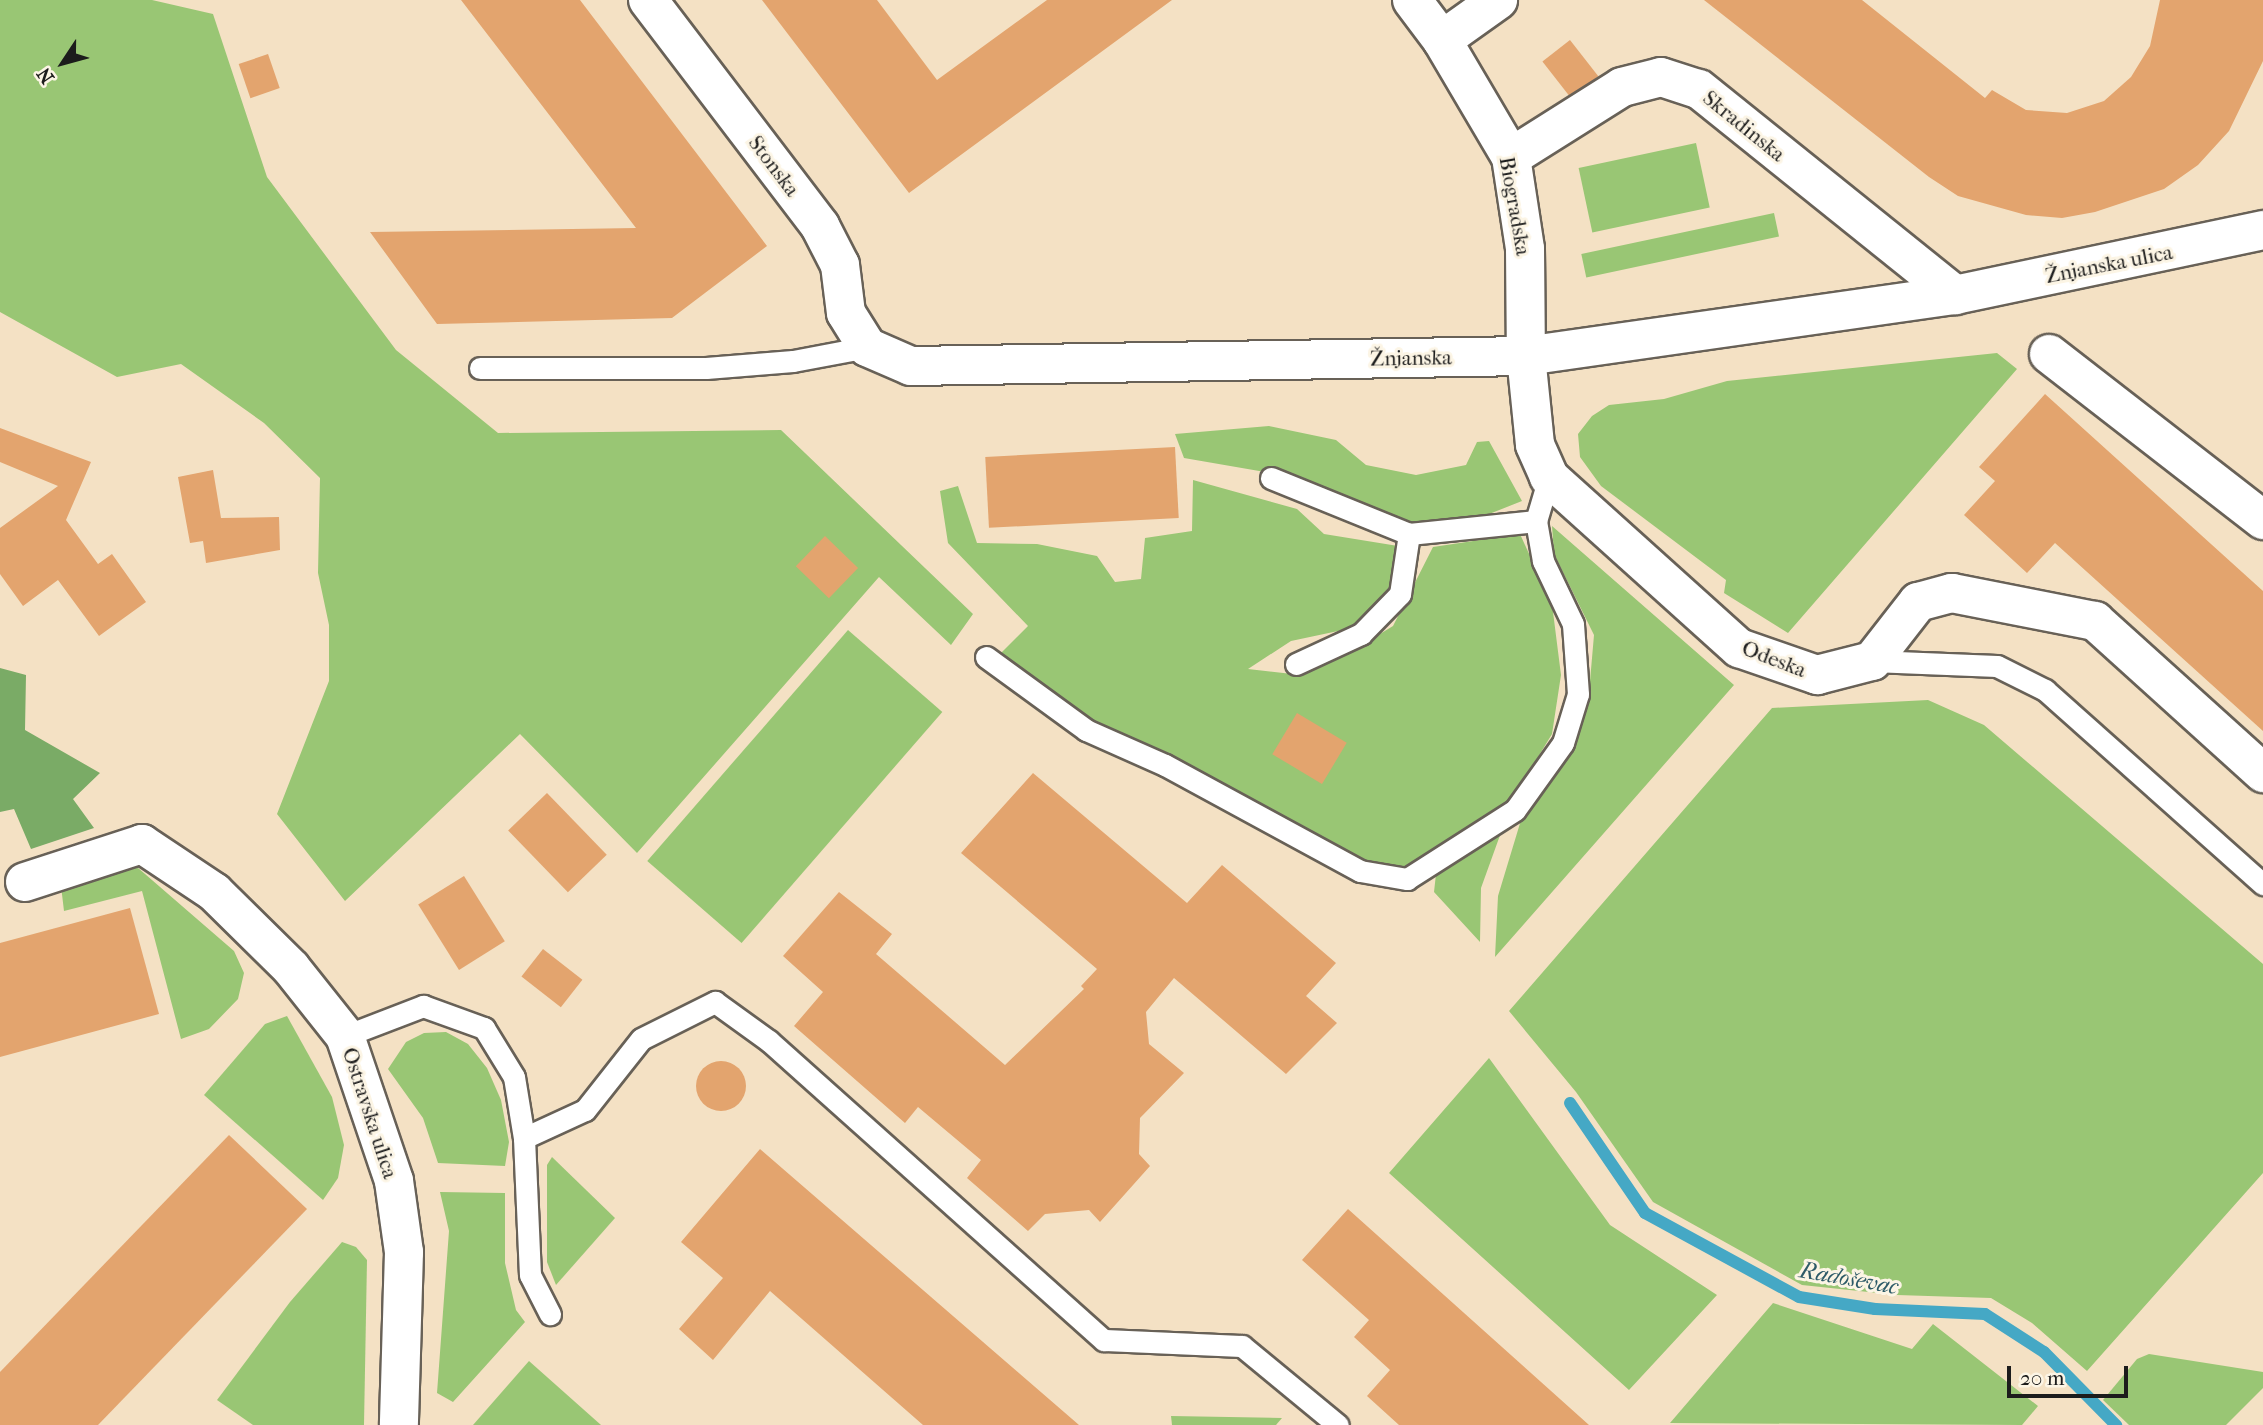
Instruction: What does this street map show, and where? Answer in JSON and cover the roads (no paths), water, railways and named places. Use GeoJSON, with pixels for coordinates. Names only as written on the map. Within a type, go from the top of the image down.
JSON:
{"type":"FeatureCollection","features":[{"type":"Feature","properties":{"kind":"street","name":"Stonska"},"geometry":{"type":"LineString","coordinates":[[648,0],[820,226],[840,265],[846,313],[867,347]]}},
{"type":"Feature","properties":{"kind":"street","name":"Biogradska"},"geometry":{"type":"LineString","coordinates":[[1412,0],[1442,40],[1511,157],[1525,249],[1527,356]]}},
{"type":"Feature","properties":{"kind":"street"},"geometry":{"type":"LineString","coordinates":[[1442,40],[1498,0]]}},
{"type":"Feature","properties":{"kind":"street","name":"Skradinska"},"geometry":{"type":"LineString","coordinates":[[1511,157],[1622,87],[1661,77],[1699,89],[1955,295]]}},
{"type":"Feature","properties":{"kind":"street","name":"Žnjanska ulica"},"geometry":{"type":"LineString","coordinates":[[1955,295],[2263,230]]}},
{"type":"Feature","properties":{"kind":"street","name":"Žnjanska"},"geometry":{"type":"LineString","coordinates":[[867,347],[911,366],[1527,356],[1955,295]]}},
{"type":"Feature","properties":{"kind":"street"},"geometry":{"type":"LineString","coordinates":[[2049,354],[2255,513]]}},
{"type":"Feature","properties":{"kind":"street","name":"Odeska"},"geometry":{"type":"LineString","coordinates":[[1527,356],[1535,445],[1549,477],[1739,648],[1817,675],[1872,661]]}},
{"type":"Feature","properties":{"kind":"street"},"geometry":{"type":"LineString","coordinates":[[1872,661],[1918,602],[1952,593],[2095,621],[2263,774]]}},
{"type":"Feature","properties":{"kind":"street","name":"Ostravska ulica"},"geometry":{"type":"LineString","coordinates":[[25,882],[142,844],[214,892],[292,968],[345,1036],[394,1181],[404,1252],[399,1425]]}},
{"type":"Feature","properties":{"kind":"lane"},"geometry":{"type":"LineString","coordinates":[[480,368],[706,368],[793,361],[867,347]]}},
{"type":"Feature","properties":{"kind":"lane"},"geometry":{"type":"LineString","coordinates":[[986,657],[1086,730],[1165,765],[1360,871],[1407,879],[1515,810],[1563,743],[1578,694],[1573,624],[1543,561],[1536,521],[1549,477]]}},
{"type":"Feature","properties":{"kind":"lane"},"geometry":{"type":"LineString","coordinates":[[1271,478],[1409,534],[1536,521]]}},
{"type":"Feature","properties":{"kind":"lane"},"geometry":{"type":"LineString","coordinates":[[1296,664],[1361,634],[1400,594],[1409,534]]}},
{"type":"Feature","properties":{"kind":"lane"},"geometry":{"type":"LineString","coordinates":[[1872,661],[1997,666],[2045,690],[2263,884]]}},
{"type":"Feature","properties":{"kind":"lane"},"geometry":{"type":"LineString","coordinates":[[524,1138],[585,1110],[641,1039],[715,1002],[769,1041],[1104,1340],[1242,1346],[1338,1425]]}},
{"type":"Feature","properties":{"kind":"lane"},"geometry":{"type":"LineString","coordinates":[[345,1036],[423,1006],[484,1028],[514,1077],[524,1138],[530,1275],[550,1314]]}},
{"type":"Feature","properties":{"kind":"waterway","name":"Radoševac"},"geometry":{"type":"LineString","coordinates":[[1570,1103],[1645,1213],[1799,1297],[1875,1309],[1985,1314],[2044,1352],[2116,1425]]}}]}
